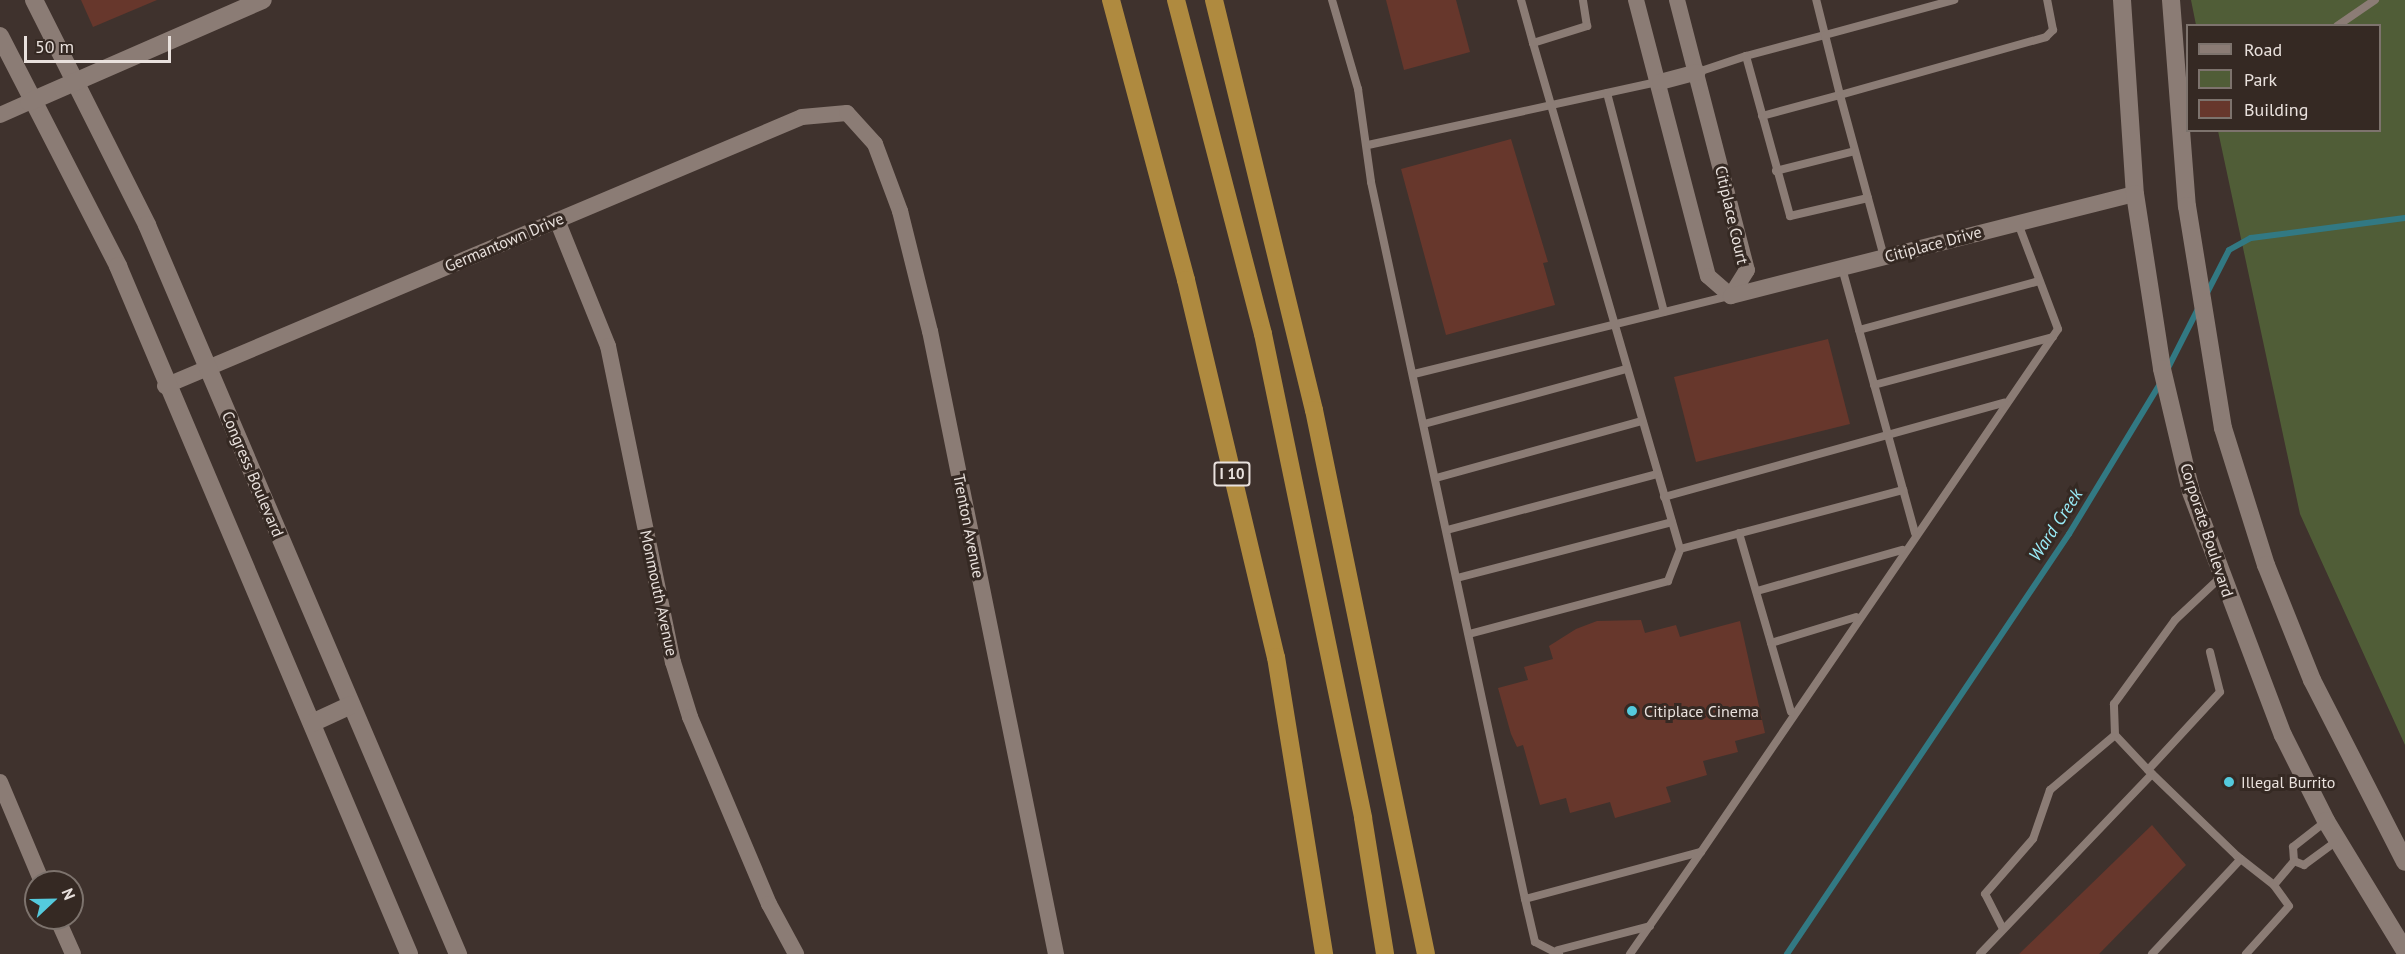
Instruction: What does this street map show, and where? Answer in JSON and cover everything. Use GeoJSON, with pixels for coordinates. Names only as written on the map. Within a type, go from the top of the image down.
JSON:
{"type":"FeatureCollection","features":[{"type":"Feature","properties":{"kind":"highway","name":"I 10"},"geometry":{"type":"LineString","coordinates":[[1111,0],[1186,280],[1276,657],[1324,954]]}},
{"type":"Feature","properties":{"kind":"highway"},"geometry":{"type":"LineString","coordinates":[[1176,0],[1263,334],[1363,819],[1385,954]]}},
{"type":"Feature","properties":{"kind":"highway"},"geometry":{"type":"LineString","coordinates":[[1214,0],[1314,410],[1426,954]]}},
{"type":"Feature","properties":{"kind":"street","name":"Congress Boulevard"},"geometry":{"type":"LineString","coordinates":[[34,0],[72,84],[147,225],[458,954]]}},
{"type":"Feature","properties":{"kind":"street"},"geometry":{"type":"LineString","coordinates":[[0,115],[263,0]]}},
{"type":"Feature","properties":{"kind":"street"},"geometry":{"type":"LineString","coordinates":[[1636,0],[1660,82],[1708,276],[1731,296]]}},
{"type":"Feature","properties":{"kind":"street","name":"Citiplace Court"},"geometry":{"type":"LineString","coordinates":[[1677,0],[1698,72],[1747,270],[1731,296]]}},
{"type":"Feature","properties":{"kind":"street","name":"Corporate Boulevard"},"geometry":{"type":"LineString","coordinates":[[2122,0],[2135,194],[2162,369],[2191,492],[2221,577],[2283,735],[2326,820],[2405,951]]}},
{"type":"Feature","properties":{"kind":"street"},"geometry":{"type":"LineString","coordinates":[[2171,0],[2182,78],[2182,145],[2201,319],[2223,429],[2266,565],[2312,680],[2405,862]]}},
{"type":"Feature","properties":{"kind":"street"},"geometry":{"type":"LineString","coordinates":[[0,36],[29,102],[118,266],[165,386],[312,723],[409,954]]}},
{"type":"Feature","properties":{"kind":"street"},"geometry":{"type":"LineString","coordinates":[[1660,82],[1698,72]]}},
{"type":"Feature","properties":{"kind":"street","name":"Germantown Drive"},"geometry":{"type":"LineString","coordinates":[[165,386],[802,117],[847,113]]}},
{"type":"Feature","properties":{"kind":"street","name":"Trenton Avenue"},"geometry":{"type":"LineString","coordinates":[[847,113],[875,144],[900,211],[925,309],[1056,954]]}},
{"type":"Feature","properties":{"kind":"street","name":"Citiplace Drive"},"geometry":{"type":"LineString","coordinates":[[1731,296],[2135,194]]}},
{"type":"Feature","properties":{"kind":"street","name":"Monmouth Avenue"},"geometry":{"type":"LineString","coordinates":[[557,220],[608,346],[673,663],[690,717],[769,904],[796,954]]}},
{"type":"Feature","properties":{"kind":"street"},"geometry":{"type":"LineString","coordinates":[[312,723],[351,705]]}},
{"type":"Feature","properties":{"kind":"street"},"geometry":{"type":"LineString","coordinates":[[0,782],[37,870]]}},
{"type":"Feature","properties":{"kind":"street"},"geometry":{"type":"LineString","coordinates":[[62,930],[73,954]]}},
{"type":"Feature","properties":{"kind":"lane"},"geometry":{"type":"LineString","coordinates":[[1332,0],[1368,144],[1371,182],[1535,942],[1558,952],[1650,926]]}},
{"type":"Feature","properties":{"kind":"lane"},"geometry":{"type":"LineString","coordinates":[[1469,634],[1668,581],[1680,549],[1612,325],[1521,0]]}},
{"type":"Feature","properties":{"kind":"lane"},"geometry":{"type":"LineString","coordinates":[[1533,43],[1587,26],[1583,0]]}},
{"type":"Feature","properties":{"kind":"lane"},"geometry":{"type":"LineString","coordinates":[[1816,0],[1884,257]]}},
{"type":"Feature","properties":{"kind":"lane"},"geometry":{"type":"LineString","coordinates":[[1698,72],[1746,56],[1954,0]]}},
{"type":"Feature","properties":{"kind":"lane"},"geometry":{"type":"LineString","coordinates":[[1762,116],[2046,37],[2053,30],[2047,0]]}},
{"type":"Feature","properties":{"kind":"lane"},"geometry":{"type":"LineString","coordinates":[[2340,24],[2375,0]]}},
{"type":"Feature","properties":{"kind":"lane"},"geometry":{"type":"LineString","coordinates":[[1746,56],[1790,216],[1868,198]]}},
{"type":"Feature","properties":{"kind":"lane"},"geometry":{"type":"LineString","coordinates":[[1368,144],[1660,82]]}},
{"type":"Feature","properties":{"kind":"lane"},"geometry":{"type":"LineString","coordinates":[[1606,93],[1664,312]]}},
{"type":"Feature","properties":{"kind":"lane"},"geometry":{"type":"LineString","coordinates":[[1776,171],[1855,151]]}},
{"type":"Feature","properties":{"kind":"lane"},"geometry":{"type":"LineString","coordinates":[[1630,954],[1701,852],[1791,712],[1902,550],[2053,337],[2057,318],[2039,281],[2018,223]]}},
{"type":"Feature","properties":{"kind":"lane"},"geometry":{"type":"LineString","coordinates":[[1842,268],[1915,533]]}},
{"type":"Feature","properties":{"kind":"lane"},"geometry":{"type":"LineString","coordinates":[[1859,330],[2039,281]]}},
{"type":"Feature","properties":{"kind":"lane"},"geometry":{"type":"LineString","coordinates":[[1414,374],[1731,296]]}},
{"type":"Feature","properties":{"kind":"lane"},"geometry":{"type":"LineString","coordinates":[[1875,384],[2053,337]]}},
{"type":"Feature","properties":{"kind":"lane"},"geometry":{"type":"LineString","coordinates":[[1424,424],[1626,369]]}},
{"type":"Feature","properties":{"kind":"lane"},"geometry":{"type":"LineString","coordinates":[[1664,496],[2005,403]]}},
{"type":"Feature","properties":{"kind":"lane"},"geometry":{"type":"LineString","coordinates":[[1436,478],[1642,421]]}},
{"type":"Feature","properties":{"kind":"lane"},"geometry":{"type":"LineString","coordinates":[[1447,530],[1658,474]]}},
{"type":"Feature","properties":{"kind":"lane"},"geometry":{"type":"LineString","coordinates":[[1680,549],[1903,490]]}},
{"type":"Feature","properties":{"kind":"lane"},"geometry":{"type":"LineString","coordinates":[[1457,578],[1672,522]]}},
{"type":"Feature","properties":{"kind":"lane"},"geometry":{"type":"LineString","coordinates":[[1739,533],[1791,712]]}},
{"type":"Feature","properties":{"kind":"lane"},"geometry":{"type":"LineString","coordinates":[[1757,591],[1902,550]]}},
{"type":"Feature","properties":{"kind":"lane"},"geometry":{"type":"LineString","coordinates":[[2221,577],[2175,620],[2114,704],[2115,735],[2150,772],[2241,859],[2274,885],[2289,906],[2246,954]]}},
{"type":"Feature","properties":{"kind":"lane"},"geometry":{"type":"LineString","coordinates":[[1771,643],[1857,617]]}},
{"type":"Feature","properties":{"kind":"lane"},"geometry":{"type":"LineString","coordinates":[[1980,954],[2002,927],[2150,772],[2220,692],[2211,652]]}},
{"type":"Feature","properties":{"kind":"lane"},"geometry":{"type":"LineString","coordinates":[[2002,927],[1985,894],[2033,839],[2050,790],[2115,735]]}},
{"type":"Feature","properties":{"kind":"lane"},"geometry":{"type":"LineString","coordinates":[[2274,885],[2294,861],[2294,847],[2326,820]]}},
{"type":"Feature","properties":{"kind":"lane"},"geometry":{"type":"LineString","coordinates":[[2294,861],[2304,865],[2338,840]]}},
{"type":"Feature","properties":{"kind":"lane"},"geometry":{"type":"LineString","coordinates":[[1525,899],[1701,852]]}},
{"type":"Feature","properties":{"kind":"lane"},"geometry":{"type":"LineString","coordinates":[[2152,954],[2241,859]]}},
{"type":"Feature","properties":{"kind":"green space"},"geometry":{"type":"Polygon","coordinates":[[[2191,0],[2405,0],[2405,745],[2300,514],[2218,132],[2381,132],[2381,24],[2196,24],[2191,0]]]}},
{"type":"Feature","properties":{"kind":"building"},"geometry":{"type":"Polygon","coordinates":[[[81,0],[157,0],[93,27],[81,0]]]}},
{"type":"Feature","properties":{"kind":"building"},"geometry":{"type":"Polygon","coordinates":[[[1386,0],[1456,0],[1470,52],[1404,70],[1386,0]]]}},
{"type":"Feature","properties":{"kind":"building"},"geometry":{"type":"Polygon","coordinates":[[[1511,139],[1548,262],[1543,263],[1555,305],[1446,335],[1401,169],[1511,139]]]}},
{"type":"Feature","properties":{"kind":"building"},"geometry":{"type":"Polygon","coordinates":[[[1828,339],[1850,424],[1696,462],[1674,377],[1828,339]]]}},
{"type":"Feature","properties":{"kind":"building","name":"Citiplace Cinema"},"geometry":{"type":"Polygon","coordinates":[[[1641,620],[1645,633],[1676,625],[1680,637],[1740,621],[1765,733],[1735,741],[1738,752],[1703,761],[1707,775],[1666,787],[1671,802],[1615,818],[1610,802],[1570,813],[1566,798],[1540,805],[1523,745],[1517,747],[1511,734],[1498,688],[1528,680],[1524,667],[1553,659],[1549,646],[1576,629],[1597,621],[1641,620]]]}},
{"type":"Feature","properties":{"kind":"building"},"geometry":{"type":"Polygon","coordinates":[[[2152,825],[2186,865],[2099,954],[2019,954],[2152,825]]]}},
{"type":"Feature","properties":{"kind":"waterway","name":"Ward Creek"},"geometry":{"type":"LineString","coordinates":[[2207,293],[2229,250],[2251,238],[2405,218]]}},
{"type":"Feature","properties":{"kind":"waterway","name":"Ward Creek"},"geometry":{"type":"LineString","coordinates":[[2167,370],[2199,307]]}},
{"type":"Feature","properties":{"kind":"waterway","name":"Ward Creek"},"geometry":{"type":"LineString","coordinates":[[1787,954],[2069,534],[2161,382]]}},
{"type":"Feature","properties":{"kind":"place","name":"Citiplace Cinema"},"geometry":{"type":"Point","coordinates":[1632,711]}},
{"type":"Feature","properties":{"kind":"place","name":"Illegal Burrito"},"geometry":{"type":"Point","coordinates":[2229,782]}}]}
